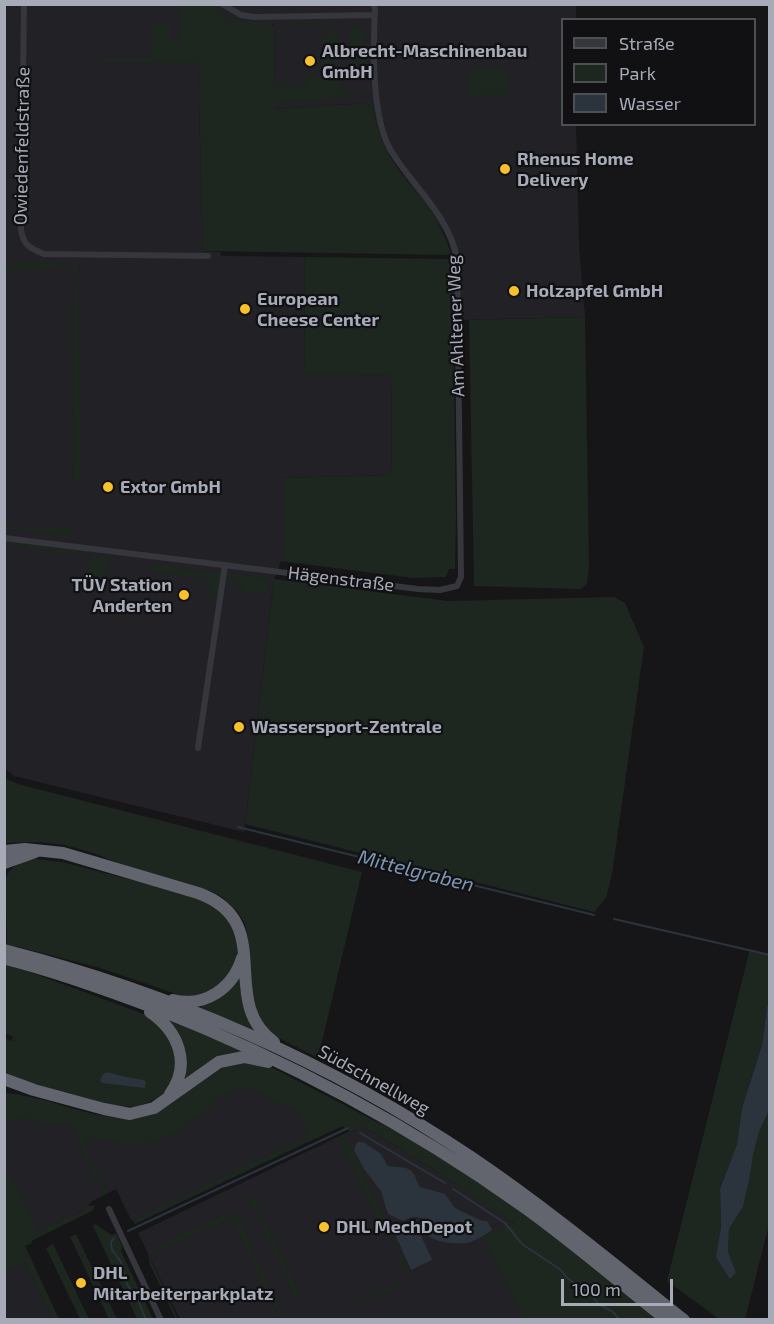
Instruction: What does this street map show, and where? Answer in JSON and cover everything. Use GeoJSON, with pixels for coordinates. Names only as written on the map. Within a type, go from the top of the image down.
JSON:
{"type":"FeatureCollection","features":[{"type":"Feature","properties":{"kind":"highway"},"geometry":{"type":"LineString","coordinates":[[4,851],[25,849],[63,853],[208,897],[224,906],[236,920],[242,935],[247,999],[251,1016],[290,1060]]}},
{"type":"Feature","properties":{"kind":"highway"},"geometry":{"type":"LineString","coordinates":[[4,870],[10,861],[39,851]]}},
{"type":"Feature","properties":{"kind":"highway"},"geometry":{"type":"LineString","coordinates":[[149,994],[180,1001],[207,998],[231,982],[244,954]]}},
{"type":"Feature","properties":{"kind":"highway","name":"Südschnellweg"},"geometry":{"type":"LineString","coordinates":[[10,955],[82,972],[149,994],[395,1110],[471,1157],[580,1236],[684,1320]]}},
{"type":"Feature","properties":{"kind":"highway","name":"Südschnellweg"},"geometry":{"type":"LineString","coordinates":[[10,955],[290,1060],[466,1167],[574,1245],[667,1320]]}},
{"type":"Feature","properties":{"kind":"highway"},"geometry":{"type":"LineString","coordinates":[[132,999],[162,1020],[170,1029],[178,1046],[181,1064],[179,1074],[167,1099]]}},
{"type":"Feature","properties":{"kind":"highway"},"geometry":{"type":"LineString","coordinates":[[4,1079],[34,1090],[124,1114],[146,1111],[210,1068],[232,1058],[290,1060]]}},
{"type":"Feature","properties":{"kind":"highway"},"geometry":{"type":"LineString","coordinates":[[4,1089],[34,1090]]}},
{"type":"Feature","properties":{"kind":"street","name":"Owiedenfeldstraße"},"geometry":{"type":"LineString","coordinates":[[24,4],[21,229],[26,246],[44,254],[208,256]]}},
{"type":"Feature","properties":{"kind":"street"},"geometry":{"type":"LineString","coordinates":[[222,4],[240,15],[255,17],[375,8]]}},
{"type":"Feature","properties":{"kind":"street","name":"Am Ahltener Weg"},"geometry":{"type":"LineString","coordinates":[[375,8],[376,96],[381,127],[389,147],[451,235],[456,258],[461,570],[457,586]]}},
{"type":"Feature","properties":{"kind":"street","name":"Hägenstraße"},"geometry":{"type":"LineString","coordinates":[[4,538],[418,589],[440,590],[457,586]]}},
{"type":"Feature","properties":{"kind":"street"},"geometry":{"type":"LineString","coordinates":[[198,748],[225,565]]}},
{"type":"Feature","properties":{"kind":"street"},"geometry":{"type":"LineString","coordinates":[[109,1209],[161,1320]]}},
{"type":"Feature","properties":{"kind":"shaded area"},"geometry":{"type":"Polygon","coordinates":[[[5,5],[576,5],[576,18],[561,18],[561,126],[576,126],[579,246],[585,317],[453,320],[452,259],[449,243],[444,232],[386,150],[372,106],[365,103],[275,109],[274,25],[270,23],[197,23],[203,251],[220,252],[221,256],[305,257],[304,373],[391,375],[392,475],[283,478],[283,556],[274,579],[244,832],[14,776],[5,769],[5,5]]]}},
{"type":"Feature","properties":{"kind":"shaded area"},"geometry":{"type":"Polygon","coordinates":[[[234,1076],[343,1126],[131,1220],[116,1189],[91,1202],[86,1209],[16,1243],[53,1319],[5,1320],[5,1093],[50,1101],[120,1134],[234,1076]]]}},
{"type":"Feature","properties":{"kind":"shaded area"},"geometry":{"type":"Polygon","coordinates":[[[360,1126],[433,1169],[500,1213],[570,1265],[634,1319],[180,1319],[138,1233],[360,1126]]]}},
{"type":"Feature","properties":{"kind":"green space"},"geometry":{"type":"Polygon","coordinates":[[[180,5],[212,5],[232,19],[270,23],[274,26],[275,86],[305,86],[306,75],[323,75],[323,35],[332,35],[332,26],[290,26],[290,23],[334,24],[338,35],[338,84],[343,91],[367,94],[367,96],[275,104],[275,109],[365,103],[372,106],[386,150],[435,218],[451,255],[203,251],[198,63],[101,62],[101,57],[152,57],[152,23],[170,24],[170,38],[180,39],[180,5]]]}},
{"type":"Feature","properties":{"kind":"green space"},"geometry":{"type":"Polygon","coordinates":[[[350,25],[360,27],[365,33],[367,79],[350,77],[350,25]]]}},
{"type":"Feature","properties":{"kind":"green space"},"geometry":{"type":"Polygon","coordinates":[[[467,69],[507,69],[507,95],[467,96],[467,69]]]}},
{"type":"Feature","properties":{"kind":"green space"},"geometry":{"type":"Polygon","coordinates":[[[305,257],[452,259],[456,517],[455,569],[449,569],[446,577],[413,578],[280,561],[283,556],[283,478],[392,475],[391,375],[304,374],[305,257]]]}},
{"type":"Feature","properties":{"kind":"green space"},"geometry":{"type":"Polygon","coordinates":[[[4,263],[78,264],[81,488],[74,480],[72,309],[77,278],[72,268],[66,266],[42,270],[5,270],[4,263]]]}},
{"type":"Feature","properties":{"kind":"green space"},"geometry":{"type":"Polygon","coordinates":[[[585,317],[589,566],[587,583],[581,589],[474,586],[469,320],[585,317]]]}},
{"type":"Feature","properties":{"kind":"green space"},"geometry":{"type":"Polygon","coordinates":[[[5,525],[71,528],[71,535],[5,529],[5,525]]]}},
{"type":"Feature","properties":{"kind":"green space"},"geometry":{"type":"Polygon","coordinates":[[[5,542],[75,550],[74,554],[5,545],[5,542]]]}},
{"type":"Feature","properties":{"kind":"green space"},"geometry":{"type":"Polygon","coordinates":[[[89,555],[111,558],[109,570],[95,586],[86,580],[89,555]]]}},
{"type":"Feature","properties":{"kind":"green space"},"geometry":{"type":"Polygon","coordinates":[[[148,564],[221,573],[217,598],[210,596],[211,584],[207,579],[149,572],[148,564]]]}},
{"type":"Feature","properties":{"kind":"green space"},"geometry":{"type":"Polygon","coordinates":[[[228,573],[268,578],[267,593],[254,591],[249,596],[237,583],[227,582],[228,573]]]}},
{"type":"Feature","properties":{"kind":"green space"},"geometry":{"type":"Polygon","coordinates":[[[274,579],[448,601],[614,597],[625,603],[644,647],[612,874],[606,898],[594,912],[245,824],[274,579]]]}},
{"type":"Feature","properties":{"kind":"green space"},"geometry":{"type":"Polygon","coordinates":[[[4,778],[18,784],[362,872],[320,1050],[316,1057],[267,1032],[250,996],[249,945],[245,924],[237,911],[222,897],[213,892],[134,870],[96,854],[65,845],[38,842],[5,843],[4,778]]]}},
{"type":"Feature","properties":{"kind":"green space"},"geometry":{"type":"Polygon","coordinates":[[[36,859],[62,862],[190,895],[217,908],[231,924],[238,956],[230,976],[205,995],[182,996],[100,968],[15,946],[15,968],[152,1017],[174,1042],[176,1073],[160,1097],[134,1107],[114,1105],[21,1081],[5,1073],[5,1038],[11,1041],[13,1037],[4,1033],[7,936],[5,882],[9,872],[16,865],[36,859]]]}},
{"type":"Feature","properties":{"kind":"green space"},"geometry":{"type":"Polygon","coordinates":[[[750,949],[769,954],[769,1003],[762,1045],[742,1108],[737,1144],[720,1189],[721,1227],[717,1257],[736,1272],[728,1252],[729,1229],[743,1207],[759,1132],[769,1110],[769,1225],[745,1319],[719,1319],[667,1281],[750,949]]]}},
{"type":"Feature","properties":{"kind":"green space"},"geometry":{"type":"Polygon","coordinates":[[[239,974],[255,1028],[252,1032],[200,1009],[202,1003],[239,974]]]}},
{"type":"Feature","properties":{"kind":"green space"},"geometry":{"type":"Polygon","coordinates":[[[168,1020],[243,1049],[243,1053],[183,1085],[168,1020]]]}},
{"type":"Feature","properties":{"kind":"green space"},"geometry":{"type":"Polygon","coordinates":[[[244,1060],[271,1067],[400,1132],[510,1203],[659,1319],[524,1319],[483,1236],[514,1223],[433,1169],[360,1126],[351,1132],[342,1126],[135,1224],[132,1219],[309,1136],[298,1113],[250,1088],[247,1093],[244,1087],[214,1101],[215,1106],[161,1140],[136,1145],[108,1142],[91,1137],[84,1143],[107,1193],[103,1195],[69,1123],[55,1126],[22,1118],[10,1120],[5,1124],[5,1093],[23,1095],[102,1116],[140,1117],[157,1112],[223,1065],[244,1060]]]}},
{"type":"Feature","properties":{"kind":"green space"},"geometry":{"type":"Polygon","coordinates":[[[346,1137],[413,1278],[410,1279],[381,1217],[369,1217],[375,1214],[339,1141],[346,1137]]]}},
{"type":"Feature","properties":{"kind":"green space"},"geometry":{"type":"Polygon","coordinates":[[[4,1162],[38,1232],[51,1225],[49,1220],[53,1225],[63,1220],[62,1215],[64,1219],[74,1215],[72,1210],[76,1214],[86,1209],[84,1205],[95,1206],[92,1211],[25,1246],[59,1319],[53,1319],[25,1262],[5,1271],[4,1162]]]}},
{"type":"Feature","properties":{"kind":"green space"},"geometry":{"type":"Polygon","coordinates":[[[254,1195],[262,1198],[256,1202],[300,1294],[295,1297],[267,1241],[256,1209],[248,1200],[254,1195]]]}},
{"type":"Feature","properties":{"kind":"green space"},"geometry":{"type":"Polygon","coordinates":[[[227,1213],[239,1218],[285,1319],[280,1319],[231,1218],[149,1256],[178,1319],[176,1319],[150,1265],[148,1255],[159,1245],[227,1213]]]}},
{"type":"Feature","properties":{"kind":"green space"},"geometry":{"type":"Polygon","coordinates":[[[95,1224],[112,1235],[116,1233],[122,1246],[121,1251],[153,1319],[137,1319],[93,1226],[95,1224]]]}},
{"type":"Feature","properties":{"kind":"green space"},"geometry":{"type":"Polygon","coordinates":[[[76,1234],[117,1319],[109,1319],[70,1237],[76,1234]]]}},
{"type":"Feature","properties":{"kind":"green space"},"geometry":{"type":"Polygon","coordinates":[[[53,1244],[89,1319],[80,1319],[46,1248],[53,1244]]]}},
{"type":"Feature","properties":{"kind":"green space"},"geometry":{"type":"Polygon","coordinates":[[[404,1279],[406,1283],[355,1307],[353,1303],[404,1279]]]}},
{"type":"Feature","properties":{"kind":"water"},"geometry":{"type":"Polygon","coordinates":[[[769,1003],[769,1110],[759,1132],[743,1207],[729,1229],[728,1252],[736,1272],[730,1279],[716,1257],[721,1227],[720,1189],[737,1144],[742,1108],[762,1045],[769,1003]]]}},
{"type":"Feature","properties":{"kind":"water"},"geometry":{"type":"Polygon","coordinates":[[[106,1072],[143,1080],[146,1082],[145,1088],[102,1083],[100,1081],[106,1072]]]}},
{"type":"Feature","properties":{"kind":"water"},"geometry":{"type":"Polygon","coordinates":[[[357,1142],[363,1142],[380,1153],[388,1166],[411,1170],[420,1187],[445,1194],[455,1208],[482,1221],[487,1221],[492,1230],[470,1242],[447,1242],[429,1236],[422,1219],[415,1217],[403,1221],[388,1214],[381,1191],[364,1169],[354,1150],[357,1142]]]}},
{"type":"Feature","properties":{"kind":"water"},"geometry":{"type":"Polygon","coordinates":[[[416,1224],[432,1260],[411,1270],[395,1234],[416,1224]]]}},
{"type":"Feature","properties":{"kind":"waterway","name":"Mittelgraben"},"geometry":{"type":"LineString","coordinates":[[238,827],[594,915]]}},
{"type":"Feature","properties":{"kind":"waterway","name":"Mittelgraben"},"geometry":{"type":"LineString","coordinates":[[614,919],[770,955]]}},
{"type":"Feature","properties":{"kind":"waterway"},"geometry":{"type":"LineString","coordinates":[[128,1231],[348,1128]]}},
{"type":"Feature","properties":{"kind":"waterway"},"geometry":{"type":"LineString","coordinates":[[360,1133],[445,1183]]}},
{"type":"Feature","properties":{"kind":"waterway"},"geometry":{"type":"LineString","coordinates":[[453,1189],[505,1223],[522,1244],[561,1270],[567,1278],[593,1296],[598,1304],[613,1312],[620,1320]]}},
{"type":"Feature","properties":{"kind":"waterway"},"geometry":{"type":"LineString","coordinates":[[114,1238],[111,1242],[112,1250],[121,1262],[127,1284],[138,1300],[146,1320]]}},
{"type":"Feature","properties":{"kind":"place","name":"Albrecht-Maschinenbau GmbH"},"geometry":{"type":"Point","coordinates":[310,61]}},
{"type":"Feature","properties":{"kind":"place","name":"Rhenus Home Delivery"},"geometry":{"type":"Point","coordinates":[505,169]}},
{"type":"Feature","properties":{"kind":"place","name":"Holzapfel GmbH"},"geometry":{"type":"Point","coordinates":[514,291]}},
{"type":"Feature","properties":{"kind":"place","name":"European Cheese Center"},"geometry":{"type":"Point","coordinates":[245,309]}},
{"type":"Feature","properties":{"kind":"place","name":"Extor GmbH"},"geometry":{"type":"Point","coordinates":[108,487]}},
{"type":"Feature","properties":{"kind":"place","name":"TÜV Station Anderten"},"geometry":{"type":"Point","coordinates":[184,595]}},
{"type":"Feature","properties":{"kind":"place","name":"Wassersport-Zentrale"},"geometry":{"type":"Point","coordinates":[239,727]}},
{"type":"Feature","properties":{"kind":"place","name":"DHL MechDepot"},"geometry":{"type":"Point","coordinates":[324,1227]}},
{"type":"Feature","properties":{"kind":"place","name":"DHL Mitarbeiterparkplatz"},"geometry":{"type":"Point","coordinates":[81,1283]}}]}
